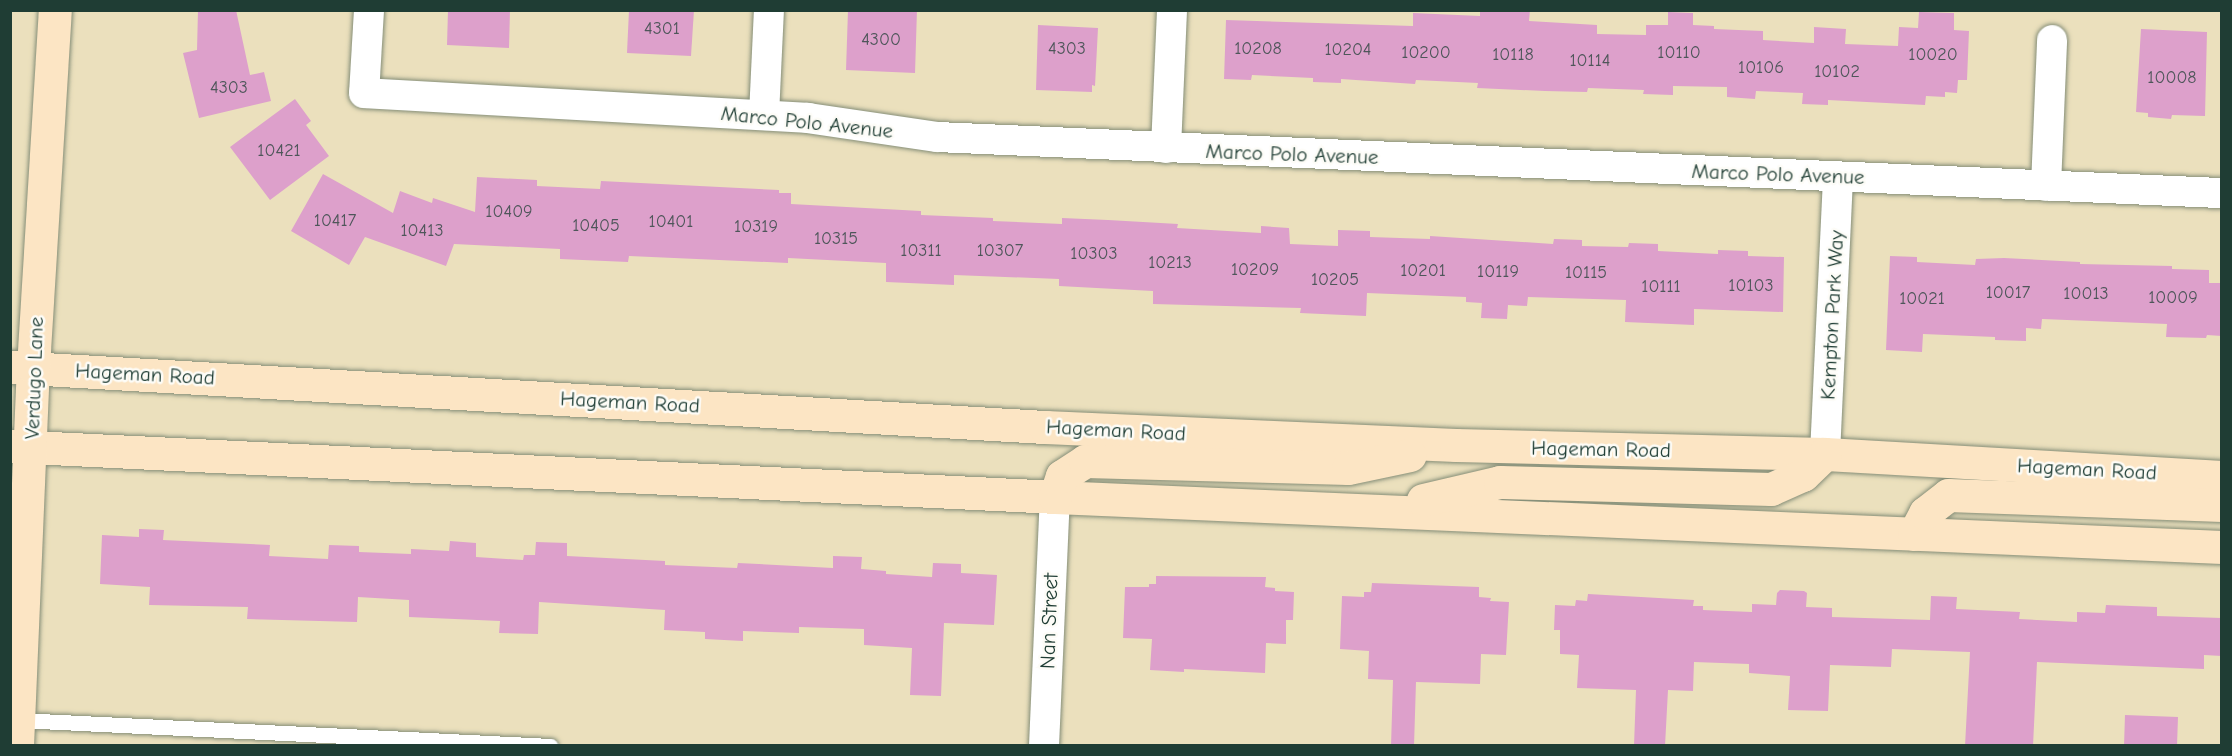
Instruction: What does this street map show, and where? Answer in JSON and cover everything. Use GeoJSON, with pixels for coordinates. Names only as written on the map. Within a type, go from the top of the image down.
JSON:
{"type":"FeatureCollection","features":[{"type":"Feature","properties":{"kind":"main road","name":"Verdugo Lane"},"geometry":{"type":"LineString","coordinates":[[18,733],[22,367],[55,10]]}},
{"type":"Feature","properties":{"kind":"main road","name":"Hageman Road"},"geometry":{"type":"LineString","coordinates":[[22,367],[1045,427],[1456,445],[1825,454],[2222,477]]}},
{"type":"Feature","properties":{"kind":"main road"},"geometry":{"type":"LineString","coordinates":[[1055,497],[1062,476],[1085,461],[1348,468],[1456,445]]}},
{"type":"Feature","properties":{"kind":"main road"},"geometry":{"type":"LineString","coordinates":[[21,446],[1055,497],[1383,509],[2222,547]]}},
{"type":"Feature","properties":{"kind":"main road"},"geometry":{"type":"LineString","coordinates":[[1383,509],[1500,482],[1771,489],[1803,475],[1825,454]]}},
{"type":"Feature","properties":{"kind":"main road"},"geometry":{"type":"LineString","coordinates":[[1914,534],[1925,513],[1948,495],[2222,504]]}},
{"type":"Feature","properties":{"kind":"street","name":"Marco Polo Avenue"},"geometry":{"type":"LineString","coordinates":[[369,10],[364,93],[808,118],[937,137],[2222,193]]}},
{"type":"Feature","properties":{"kind":"street"},"geometry":{"type":"LineString","coordinates":[[764,115],[769,10]]}},
{"type":"Feature","properties":{"kind":"street"},"geometry":{"type":"LineString","coordinates":[[1166,148],[1172,10]]}},
{"type":"Feature","properties":{"kind":"street"},"geometry":{"type":"LineString","coordinates":[[2046,186],[2052,40]]}},
{"type":"Feature","properties":{"kind":"street","name":"Kempton Park Way"},"geometry":{"type":"LineString","coordinates":[[1825,454],[1838,177]]}},
{"type":"Feature","properties":{"kind":"street","name":"Nan Street"},"geometry":{"type":"LineString","coordinates":[[1044,746],[1055,497]]}},
{"type":"Feature","properties":{"kind":"lane"},"geometry":{"type":"LineString","coordinates":[[18,733],[550,746]]}},
{"type":"Feature","properties":{"kind":"building"},"geometry":{"type":"Polygon","coordinates":[[[198,10],[236,10],[250,75],[264,72],[271,101],[199,118],[183,53],[197,50],[198,10]]]}},
{"type":"Feature","properties":{"kind":"building"},"geometry":{"type":"Polygon","coordinates":[[[448,10],[510,10],[509,48],[447,45],[448,10]]]}},
{"type":"Feature","properties":{"kind":"building"},"geometry":{"type":"Polygon","coordinates":[[[629,10],[694,10],[691,56],[627,53],[629,10]]]}},
{"type":"Feature","properties":{"kind":"building"},"geometry":{"type":"Polygon","coordinates":[[[848,10],[917,10],[915,73],[846,70],[848,10]]]}},
{"type":"Feature","properties":{"kind":"building"},"geometry":{"type":"Polygon","coordinates":[[[1480,10],[1530,10],[1529,21],[1597,25],[1597,34],[1646,35],[1646,25],[1668,25],[1668,12],[1693,13],[1693,25],[1714,26],[1714,29],[1763,31],[1763,40],[1814,43],[1814,27],[1846,29],[1845,44],[1898,46],[1899,27],[1918,28],[1919,12],[1954,13],[1954,30],[1969,31],[1967,80],[1958,80],[1957,93],[1945,92],[1945,97],[1926,96],[1925,105],[1828,100],[1828,105],[1802,104],[1803,93],[1756,91],[1755,99],[1727,97],[1727,87],[1673,86],[1673,95],[1643,94],[1644,90],[1588,88],[1587,92],[1477,88],[1478,83],[1416,80],[1415,84],[1341,79],[1341,83],[1313,82],[1313,78],[1252,75],[1251,80],[1224,79],[1226,20],[1413,26],[1413,13],[1480,16],[1480,10]]]}},
{"type":"Feature","properties":{"kind":"building"},"geometry":{"type":"Polygon","coordinates":[[[1038,25],[1098,28],[1095,86],[1092,85],[1092,92],[1036,90],[1038,25]]]}},
{"type":"Feature","properties":{"kind":"building"},"geometry":{"type":"Polygon","coordinates":[[[2141,29],[2207,32],[2205,116],[2172,115],[2171,119],[2148,117],[2148,113],[2136,112],[2141,29]]]}},
{"type":"Feature","properties":{"kind":"building"},"geometry":{"type":"Polygon","coordinates":[[[295,99],[311,121],[306,125],[329,156],[270,200],[230,147],[295,99]]]}},
{"type":"Feature","properties":{"kind":"building"},"geometry":{"type":"Polygon","coordinates":[[[323,174],[393,213],[400,191],[432,203],[433,198],[475,212],[477,177],[537,180],[537,186],[600,189],[601,181],[779,190],[779,193],[791,193],[791,204],[921,211],[921,215],[993,218],[993,221],[1062,224],[1062,218],[1108,220],[1178,224],[1177,228],[1261,233],[1261,226],[1289,228],[1290,244],[1338,246],[1338,230],[1370,231],[1370,237],[1430,239],[1430,236],[1553,244],[1554,239],[1582,240],[1582,246],[1628,247],[1629,243],[1658,244],[1658,251],[1718,254],[1718,250],[1748,251],[1748,256],[1784,257],[1783,312],[1694,309],[1694,325],[1625,322],[1626,300],[1528,297],[1527,306],[1508,305],[1507,319],[1481,318],[1482,303],[1466,302],[1466,297],[1367,293],[1366,316],[1300,313],[1301,308],[1153,304],[1153,291],[1059,286],[1059,279],[954,275],[954,285],[886,282],[886,263],[788,258],[788,263],[629,256],[628,262],[560,259],[560,249],[454,244],[446,266],[365,237],[349,265],[291,231],[323,174]]]}},
{"type":"Feature","properties":{"kind":"building"},"geometry":{"type":"Polygon","coordinates":[[[1890,256],[1917,257],[1917,262],[1975,265],[1976,259],[2004,258],[2080,262],[2080,264],[2172,266],[2172,269],[2209,270],[2209,283],[2222,283],[2222,336],[2166,337],[2167,324],[2042,319],[2041,329],[2026,328],[2026,341],[1995,340],[1995,337],[1923,334],[1922,352],[1886,350],[1890,256]]]}},
{"type":"Feature","properties":{"kind":"building"},"geometry":{"type":"Polygon","coordinates":[[[139,529],[164,530],[163,540],[270,545],[269,556],[328,559],[329,545],[359,546],[359,552],[411,554],[411,549],[449,551],[450,541],[476,543],[476,557],[523,560],[524,555],[535,555],[536,542],[567,543],[567,556],[665,561],[665,565],[737,568],[738,563],[833,568],[833,556],[862,557],[861,569],[886,571],[886,574],[932,577],[933,563],[961,564],[961,573],[997,575],[994,625],[944,623],[941,696],[910,695],[912,648],[864,645],[864,629],[799,627],[799,633],[743,631],[743,641],[705,639],[705,632],[664,630],[665,610],[539,602],[538,634],[499,633],[500,621],[409,617],[409,600],[358,597],[357,622],[247,619],[248,607],[149,605],[150,587],[100,584],[102,535],[139,537],[139,529]]]}},
{"type":"Feature","properties":{"kind":"building"},"geometry":{"type":"Polygon","coordinates":[[[1156,576],[1266,577],[1265,587],[1275,588],[1275,591],[1294,592],[1293,620],[1286,620],[1286,644],[1266,643],[1265,673],[1184,669],[1184,672],[1150,670],[1152,639],[1123,638],[1125,587],[1149,587],[1149,584],[1156,584],[1156,576]]]}},
{"type":"Feature","properties":{"kind":"building"},"geometry":{"type":"Polygon","coordinates":[[[1372,583],[1479,587],[1479,597],[1491,598],[1490,601],[1509,602],[1506,655],[1481,654],[1480,684],[1416,682],[1414,746],[1391,746],[1393,680],[1368,679],[1369,651],[1340,649],[1342,596],[1364,597],[1364,592],[1371,592],[1372,583]]]}},
{"type":"Feature","properties":{"kind":"building"},"geometry":{"type":"Polygon","coordinates":[[[1780,590],[1804,591],[1807,593],[1806,607],[1832,608],[1832,617],[1930,620],[1931,596],[1957,597],[1956,609],[2020,612],[2019,619],[2077,622],[2077,612],[2105,613],[2106,605],[2157,607],[2157,616],[2222,618],[2222,656],[2204,655],[2204,669],[2037,662],[2033,746],[1965,746],[1970,652],[1892,649],[1891,667],[1830,665],[1828,711],[1788,710],[1790,676],[1749,673],[1749,664],[1694,662],[1693,691],[1668,690],[1665,746],[1634,746],[1636,690],[1577,688],[1579,655],[1560,654],[1560,630],[1554,630],[1555,605],[1575,606],[1576,600],[1587,601],[1588,594],[1694,600],[1693,606],[1703,606],[1703,610],[1752,612],[1752,604],[1776,605],[1777,593],[1780,590]]]}},
{"type":"Feature","properties":{"kind":"building"},"geometry":{"type":"Polygon","coordinates":[[[2125,715],[2178,717],[2177,746],[2124,746],[2125,715]]]}}]}
